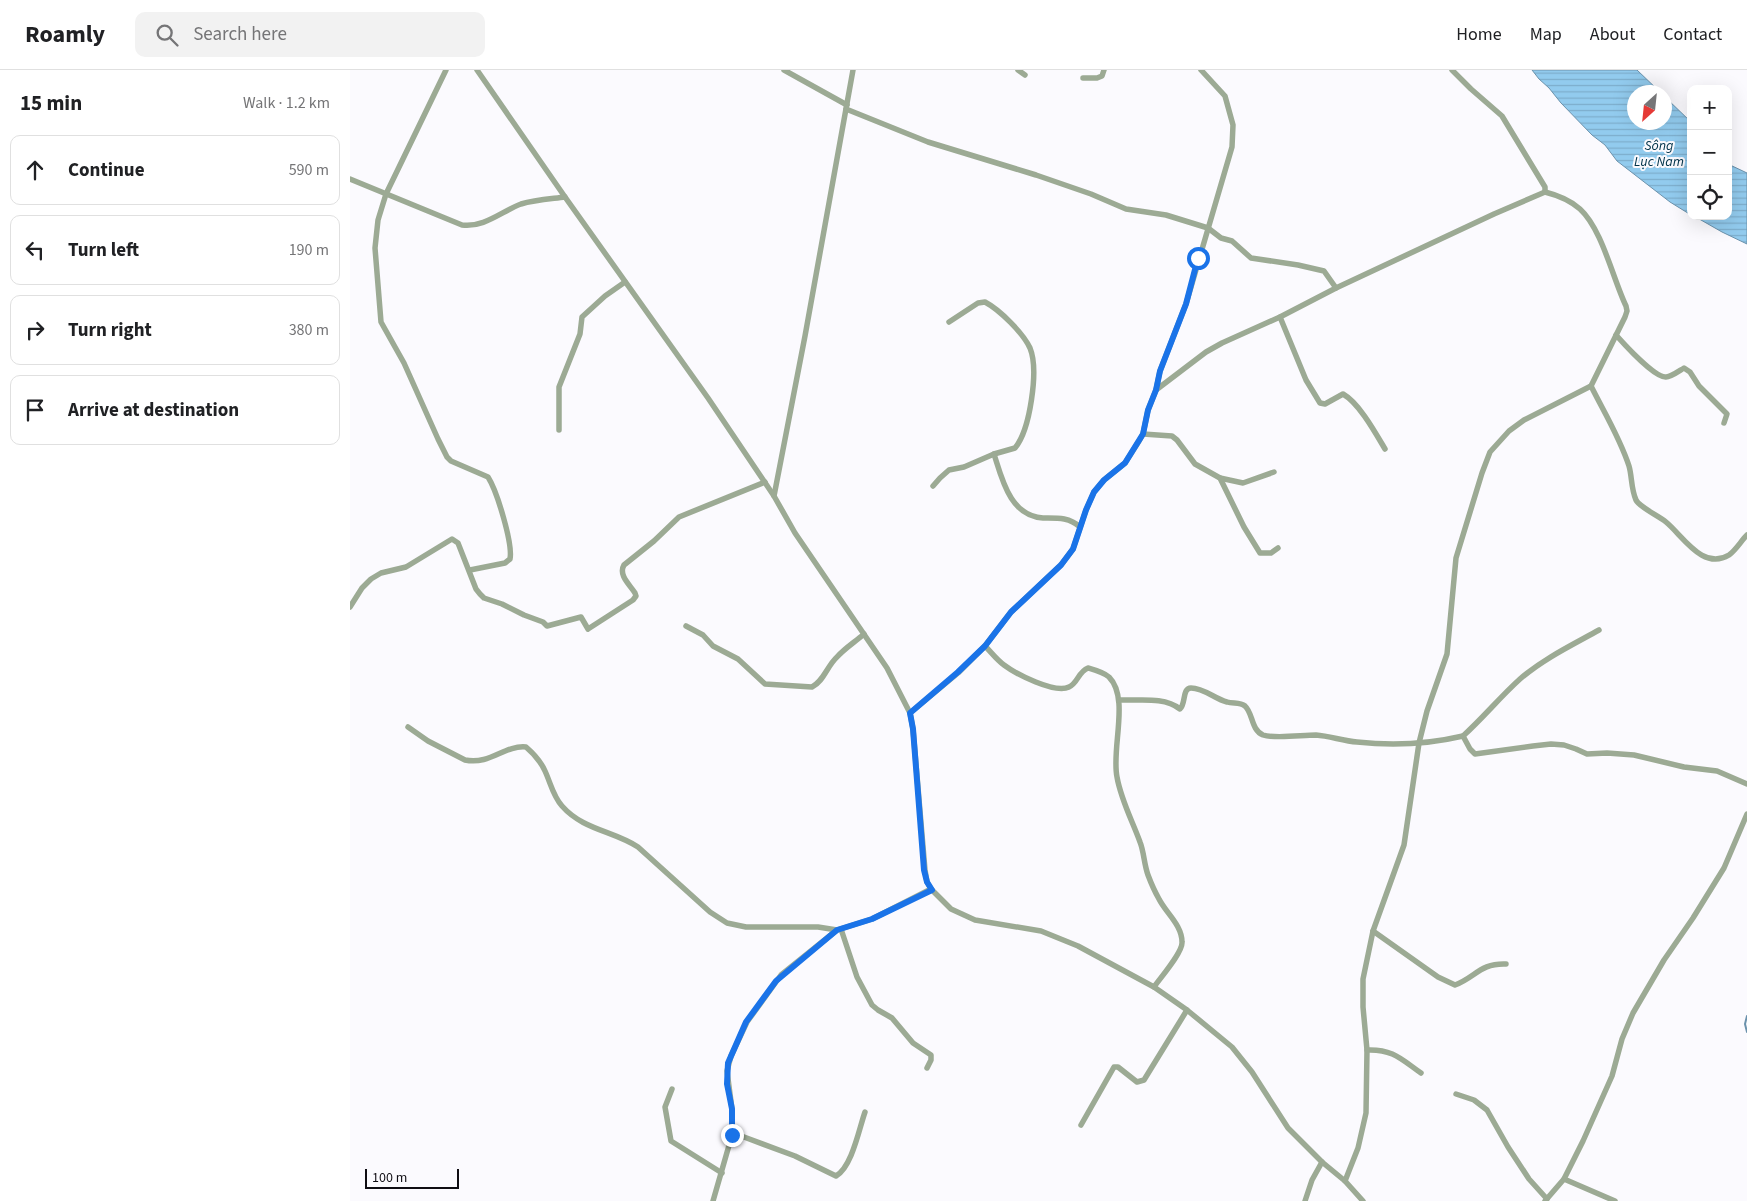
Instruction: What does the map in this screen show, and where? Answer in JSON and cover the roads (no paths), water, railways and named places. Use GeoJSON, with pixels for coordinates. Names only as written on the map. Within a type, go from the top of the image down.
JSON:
{"type":"FeatureCollection","features":[{"type":"Feature","properties":{"kind":"street"},"geometry":{"type":"LineString","coordinates":[[446,70],[386,194],[378,220],[375,248],[381,322],[404,363],[447,457],[457,464],[488,477],[502,512],[510,559],[505,564],[470,570]]}},
{"type":"Feature","properties":{"kind":"street"},"geometry":{"type":"LineString","coordinates":[[477,70],[708,398],[765,482],[795,533],[887,668],[910,713],[913,729],[924,870],[927,882],[932,890],[942,902],[961,914],[985,922],[1026,928],[1050,934],[1078,946],[1154,987],[1187,1010],[1232,1047],[1252,1072],[1288,1128],[1322,1162],[1345,1181],[1363,1201]]}},
{"type":"Feature","properties":{"kind":"street"},"geometry":{"type":"LineString","coordinates":[[784,70],[846,107],[928,142],[1036,175],[1091,194],[1126,209],[1166,215],[1208,228],[1221,238],[1232,241],[1251,258],[1324,271],[1336,288]]}},
{"type":"Feature","properties":{"kind":"street"},"geometry":{"type":"LineString","coordinates":[[774,496],[853,70]]}},
{"type":"Feature","properties":{"kind":"street"},"geometry":{"type":"LineString","coordinates":[[1018,70],[1025,75]]}},
{"type":"Feature","properties":{"kind":"street"},"geometry":{"type":"LineString","coordinates":[[1083,78],[1097,78],[1102,76],[1104,70]]}},
{"type":"Feature","properties":{"kind":"street"},"geometry":{"type":"LineString","coordinates":[[910,713],[952,678],[985,646],[1011,612],[1061,565],[1073,549],[1094,492],[1104,480],[1125,463],[1143,434],[1160,371],[1186,304],[1232,147],[1233,125],[1225,96],[1201,70]]}},
{"type":"Feature","properties":{"kind":"street"},"geometry":{"type":"LineString","coordinates":[[1452,70],[1502,116],[1545,187],[1545,192]]}},
{"type":"Feature","properties":{"kind":"street"},"geometry":{"type":"LineString","coordinates":[[350,179],[462,225],[469,226],[483,222],[526,203],[565,197]]}},
{"type":"Feature","properties":{"kind":"street"},"geometry":{"type":"LineString","coordinates":[[1156,390],[1174,374],[1212,348],[1280,317],[1336,288],[1545,192],[1579,208],[1589,219],[1600,240],[1627,311],[1591,386],[1524,420],[1499,440],[1490,452],[1482,473],[1456,558],[1447,654],[1427,711],[1419,743],[1404,845],[1373,931],[1363,979],[1363,1007],[1367,1050],[1366,1113],[1358,1148],[1345,1181]]}},
{"type":"Feature","properties":{"kind":"street"},"geometry":{"type":"LineString","coordinates":[[559,430],[560,384],[580,334],[582,317],[625,282]]}},
{"type":"Feature","properties":{"kind":"street"},"geometry":{"type":"LineString","coordinates":[[933,486],[949,470],[964,467],[994,454],[1015,448],[1024,432],[1031,408],[1031,352],[1018,331],[985,302],[978,303],[949,322]]}},
{"type":"Feature","properties":{"kind":"street"},"geometry":{"type":"LineString","coordinates":[[1280,317],[1302,371],[1320,403],[1325,404],[1343,394],[1348,397],[1361,412],[1385,449]]}},
{"type":"Feature","properties":{"kind":"street"},"geometry":{"type":"LineString","coordinates":[[1616,335],[1640,360],[1661,376],[1665,378],[1684,368],[1690,372],[1699,386],[1727,414],[1724,423]]}},
{"type":"Feature","properties":{"kind":"street"},"geometry":{"type":"LineString","coordinates":[[1591,386],[1626,459],[1638,503],[1666,522],[1694,550],[1704,556],[1719,558],[1728,556],[1747,535]]}},
{"type":"Feature","properties":{"kind":"street"},"geometry":{"type":"LineString","coordinates":[[1143,434],[1172,436],[1195,464],[1220,478],[1243,483],[1274,472]]}},
{"type":"Feature","properties":{"kind":"street"},"geometry":{"type":"LineString","coordinates":[[994,454],[1000,474],[1012,500],[1018,507],[1026,513],[1036,516],[1061,518],[1072,522],[1080,528]]}},
{"type":"Feature","properties":{"kind":"street"},"geometry":{"type":"LineString","coordinates":[[1220,478],[1244,527],[1260,553],[1270,553],[1278,548]]}},
{"type":"Feature","properties":{"kind":"street"},"geometry":{"type":"LineString","coordinates":[[350,607],[362,588],[371,579],[381,573],[406,566],[450,539],[454,539],[458,543],[470,570],[476,589],[484,598],[502,604],[524,616],[543,622],[547,626],[580,617],[588,629],[633,600],[636,596],[635,593],[622,574],[624,565],[654,541],[675,520],[765,482]]}},
{"type":"Feature","properties":{"kind":"street"},"geometry":{"type":"LineString","coordinates":[[686,626],[700,632],[713,646],[738,659],[765,684],[812,687],[820,681],[838,655],[864,634]]}},
{"type":"Feature","properties":{"kind":"street"},"geometry":{"type":"LineString","coordinates":[[1119,700],[1158,701],[1169,703],[1180,709],[1184,706],[1185,693],[1190,688],[1200,690],[1226,702],[1244,706],[1261,734],[1317,735],[1348,741],[1389,744],[1436,743],[1463,736],[1521,678],[1538,665],[1599,630]]}},
{"type":"Feature","properties":{"kind":"street"},"geometry":{"type":"LineString","coordinates":[[985,646],[1003,664],[1023,676],[1047,685],[1067,689],[1088,668],[1108,676],[1114,684],[1119,700],[1115,752],[1117,777],[1124,804],[1140,841],[1148,874],[1158,899],[1176,924],[1182,941],[1181,950],[1154,987]]}},
{"type":"Feature","properties":{"kind":"street"},"geometry":{"type":"LineString","coordinates":[[408,727],[428,740],[472,762],[484,761],[518,748],[526,747],[544,769],[557,800],[573,816],[594,829],[627,840],[638,847],[710,912],[727,923],[746,927],[812,926],[839,930]]}},
{"type":"Feature","properties":{"kind":"street"},"geometry":{"type":"LineString","coordinates":[[1463,736],[1475,754],[1533,746],[1564,745],[1586,754],[1634,755],[1684,768],[1717,771],[1747,784]]}},
{"type":"Feature","properties":{"kind":"street"},"geometry":{"type":"LineString","coordinates":[[1456,1094],[1474,1100],[1487,1110],[1508,1147],[1529,1179],[1546,1200],[1564,1179],[1583,1141],[1612,1076],[1622,1039],[1633,1013],[1664,960],[1724,868],[1747,814]]}},
{"type":"Feature","properties":{"kind":"street"},"geometry":{"type":"LineString","coordinates":[[713,1201],[732,1135],[732,1109],[727,1084],[727,1071],[731,1056],[746,1022],[781,975],[839,930],[872,919],[932,890]]}},
{"type":"Feature","properties":{"kind":"street"},"geometry":{"type":"LineString","coordinates":[[839,930],[867,998],[874,1008],[894,1020],[914,1043],[931,1054],[931,1060],[927,1068]]}},
{"type":"Feature","properties":{"kind":"street"},"geometry":{"type":"LineString","coordinates":[[1373,931],[1438,977],[1455,985],[1483,968],[1494,964],[1506,964]]}},
{"type":"Feature","properties":{"kind":"street"},"geometry":{"type":"LineString","coordinates":[[1081,1125],[1114,1067],[1118,1067],[1137,1082],[1144,1080],[1187,1010]]}},
{"type":"Feature","properties":{"kind":"street"},"geometry":{"type":"LineString","coordinates":[[1367,1050],[1381,1049],[1389,1052],[1421,1073]]}},
{"type":"Feature","properties":{"kind":"street"},"geometry":{"type":"LineString","coordinates":[[672,1089],[665,1108],[671,1141],[722,1173]]}},
{"type":"Feature","properties":{"kind":"street"},"geometry":{"type":"LineString","coordinates":[[732,1135],[744,1137],[795,1156],[836,1176],[842,1170],[853,1149],[865,1112]]}},
{"type":"Feature","properties":{"kind":"street"},"geometry":{"type":"LineString","coordinates":[[1305,1201],[1312,1180],[1322,1162]]}},
{"type":"Feature","properties":{"kind":"street"},"geometry":{"type":"LineString","coordinates":[[1564,1179],[1615,1201]]}},
{"type":"Feature","properties":{"kind":"water","name":"Sông Lục Nam"},"geometry":{"type":"Polygon","coordinates":[[[1532,70],[1637,70],[1653,85],[1627,85],[1627,130],[1672,130],[1672,104],[1687,118],[1687,213],[1670,202],[1617,161],[1605,145],[1592,135],[1532,70]]]}},
{"type":"Feature","properties":{"kind":"water"},"geometry":{"type":"Polygon","coordinates":[[[1732,166],[1747,173],[1747,244],[1701,220],[1732,220],[1732,166]]]}},
{"type":"Feature","properties":{"kind":"waterway"},"geometry":{"type":"LineString","coordinates":[[1747,1016],[1745,1024],[1747,1032]]}}]}
